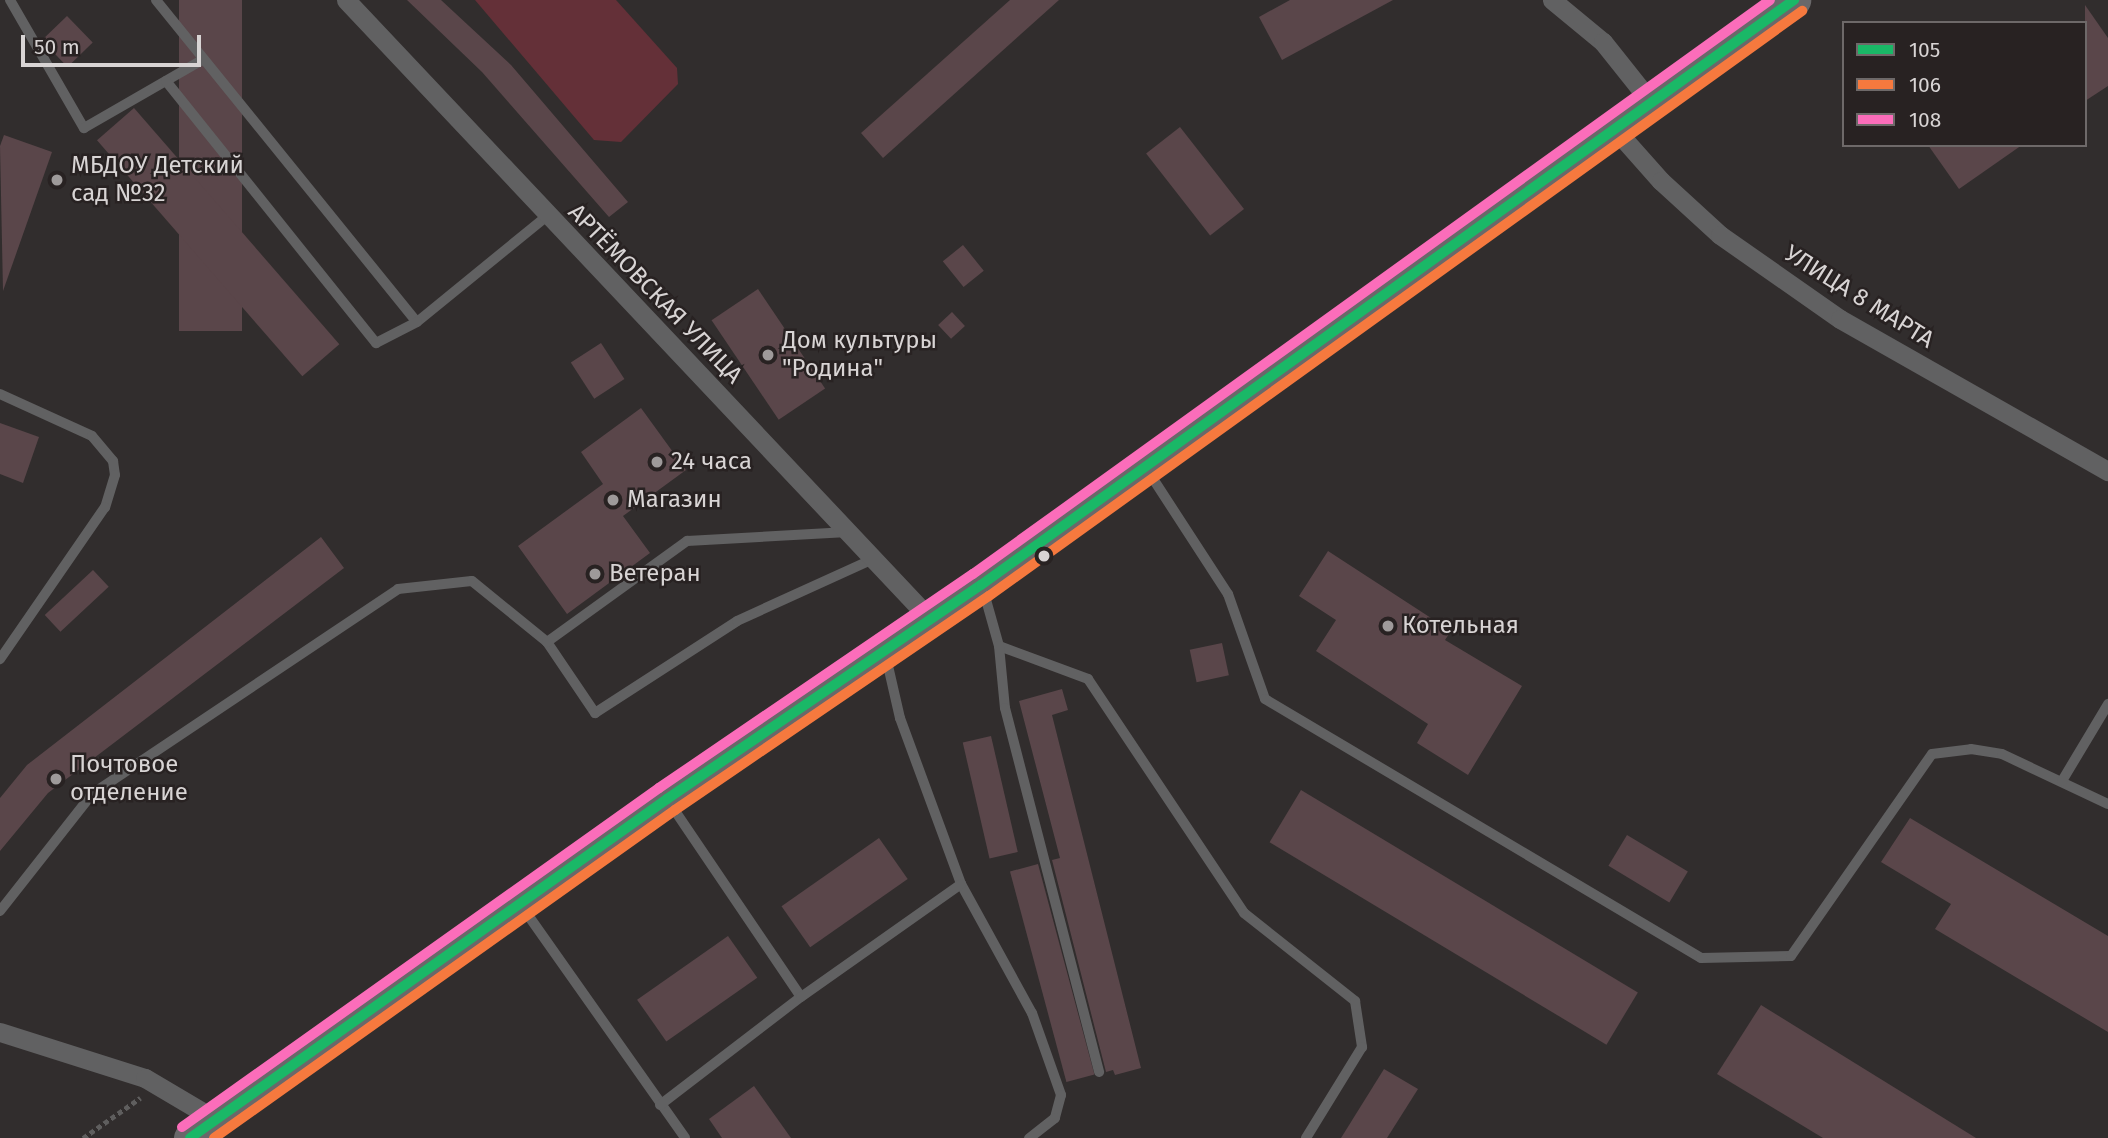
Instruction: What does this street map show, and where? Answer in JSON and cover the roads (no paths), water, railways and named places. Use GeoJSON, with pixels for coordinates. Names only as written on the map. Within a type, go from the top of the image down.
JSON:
{"type":"FeatureCollection","features":[{"type":"Feature","properties":{"kind":"highway"},"geometry":{"type":"LineString","coordinates":[[203,1129],[667,799],[981,585],[1613,127],[1794,0]]}},
{"type":"Feature","properties":{"kind":"street","name":"АРТЁМОВСКАЯ УЛИЦА"},"geometry":{"type":"LineString","coordinates":[[346,0],[931,620]]}},
{"type":"Feature","properties":{"kind":"street"},"geometry":{"type":"LineString","coordinates":[[1552,0],[1603,42],[1650,101]]}},
{"type":"Feature","properties":{"kind":"street","name":"УЛИЦА 8 МАРТА"},"geometry":{"type":"LineString","coordinates":[[1613,127],[1661,181],[1720,235],[1840,319],[2108,471]]}},
{"type":"Feature","properties":{"kind":"street"},"geometry":{"type":"LineString","coordinates":[[0,1031],[158,1085],[203,1129]]}},
{"type":"Feature","properties":{"kind":"lane"},"geometry":{"type":"LineString","coordinates":[[10,0],[84,128],[204,59]]}},
{"type":"Feature","properties":{"kind":"lane"},"geometry":{"type":"LineString","coordinates":[[156,0],[417,322]]}},
{"type":"Feature","properties":{"kind":"lane"},"geometry":{"type":"LineString","coordinates":[[166,81],[376,343],[417,322],[547,216]]}},
{"type":"Feature","properties":{"kind":"lane"},"geometry":{"type":"LineString","coordinates":[[0,394],[92,436],[113,461],[115,475],[105,507],[0,659]]}},
{"type":"Feature","properties":{"kind":"lane"},"geometry":{"type":"LineString","coordinates":[[1146,466],[1163,500],[1228,594],[1265,699],[1701,958],[1791,956],[1932,754],[1971,749],[2002,754],[2108,804]]}},
{"type":"Feature","properties":{"kind":"lane"},"geometry":{"type":"LineString","coordinates":[[547,642],[687,541],[848,532]]}},
{"type":"Feature","properties":{"kind":"lane"},"geometry":{"type":"LineString","coordinates":[[0,911],[92,794],[398,589],[472,581],[547,642],[595,713],[737,621],[873,559]]}},
{"type":"Feature","properties":{"kind":"lane"},"geometry":{"type":"LineString","coordinates":[[981,585],[999,646],[1005,708],[1099,1072]]}},
{"type":"Feature","properties":{"kind":"lane"},"geometry":{"type":"LineString","coordinates":[[999,646],[1087,678],[1244,913],[1355,1001],[1362,1047],[1306,1138]]}},
{"type":"Feature","properties":{"kind":"lane"},"geometry":{"type":"LineString","coordinates":[[885,652],[900,718],[961,884],[1032,1013],[1061,1095],[1055,1118],[1029,1138]]}},
{"type":"Feature","properties":{"kind":"lane"},"geometry":{"type":"LineString","coordinates":[[2062,781],[2108,704]]}},
{"type":"Feature","properties":{"kind":"lane"},"geometry":{"type":"LineString","coordinates":[[667,799],[802,998]]}},
{"type":"Feature","properties":{"kind":"lane"},"geometry":{"type":"LineString","coordinates":[[660,1105],[802,998],[961,884]]}},
{"type":"Feature","properties":{"kind":"lane"},"geometry":{"type":"LineString","coordinates":[[521,905],[685,1138]]}},
{"type":"Feature","properties":{"kind":"place","name":"МБДОУ Детский сад №32"},"geometry":{"type":"Point","coordinates":[57,180]}},
{"type":"Feature","properties":{"kind":"place","name":"Дом культуры \"Родина\""},"geometry":{"type":"Point","coordinates":[768,355]}},
{"type":"Feature","properties":{"kind":"place","name":"24 часа"},"geometry":{"type":"Point","coordinates":[657,462]}},
{"type":"Feature","properties":{"kind":"place","name":"Магазин"},"geometry":{"type":"Point","coordinates":[613,500]}},
{"type":"Feature","properties":{"kind":"place","name":"Ветеран"},"geometry":{"type":"Point","coordinates":[595,574]}},
{"type":"Feature","properties":{"kind":"place","name":"Котельная"},"geometry":{"type":"Point","coordinates":[1388,626]}},
{"type":"Feature","properties":{"kind":"place","name":"Почтовое отделение"},"geometry":{"type":"Point","coordinates":[56,779]}}]}
